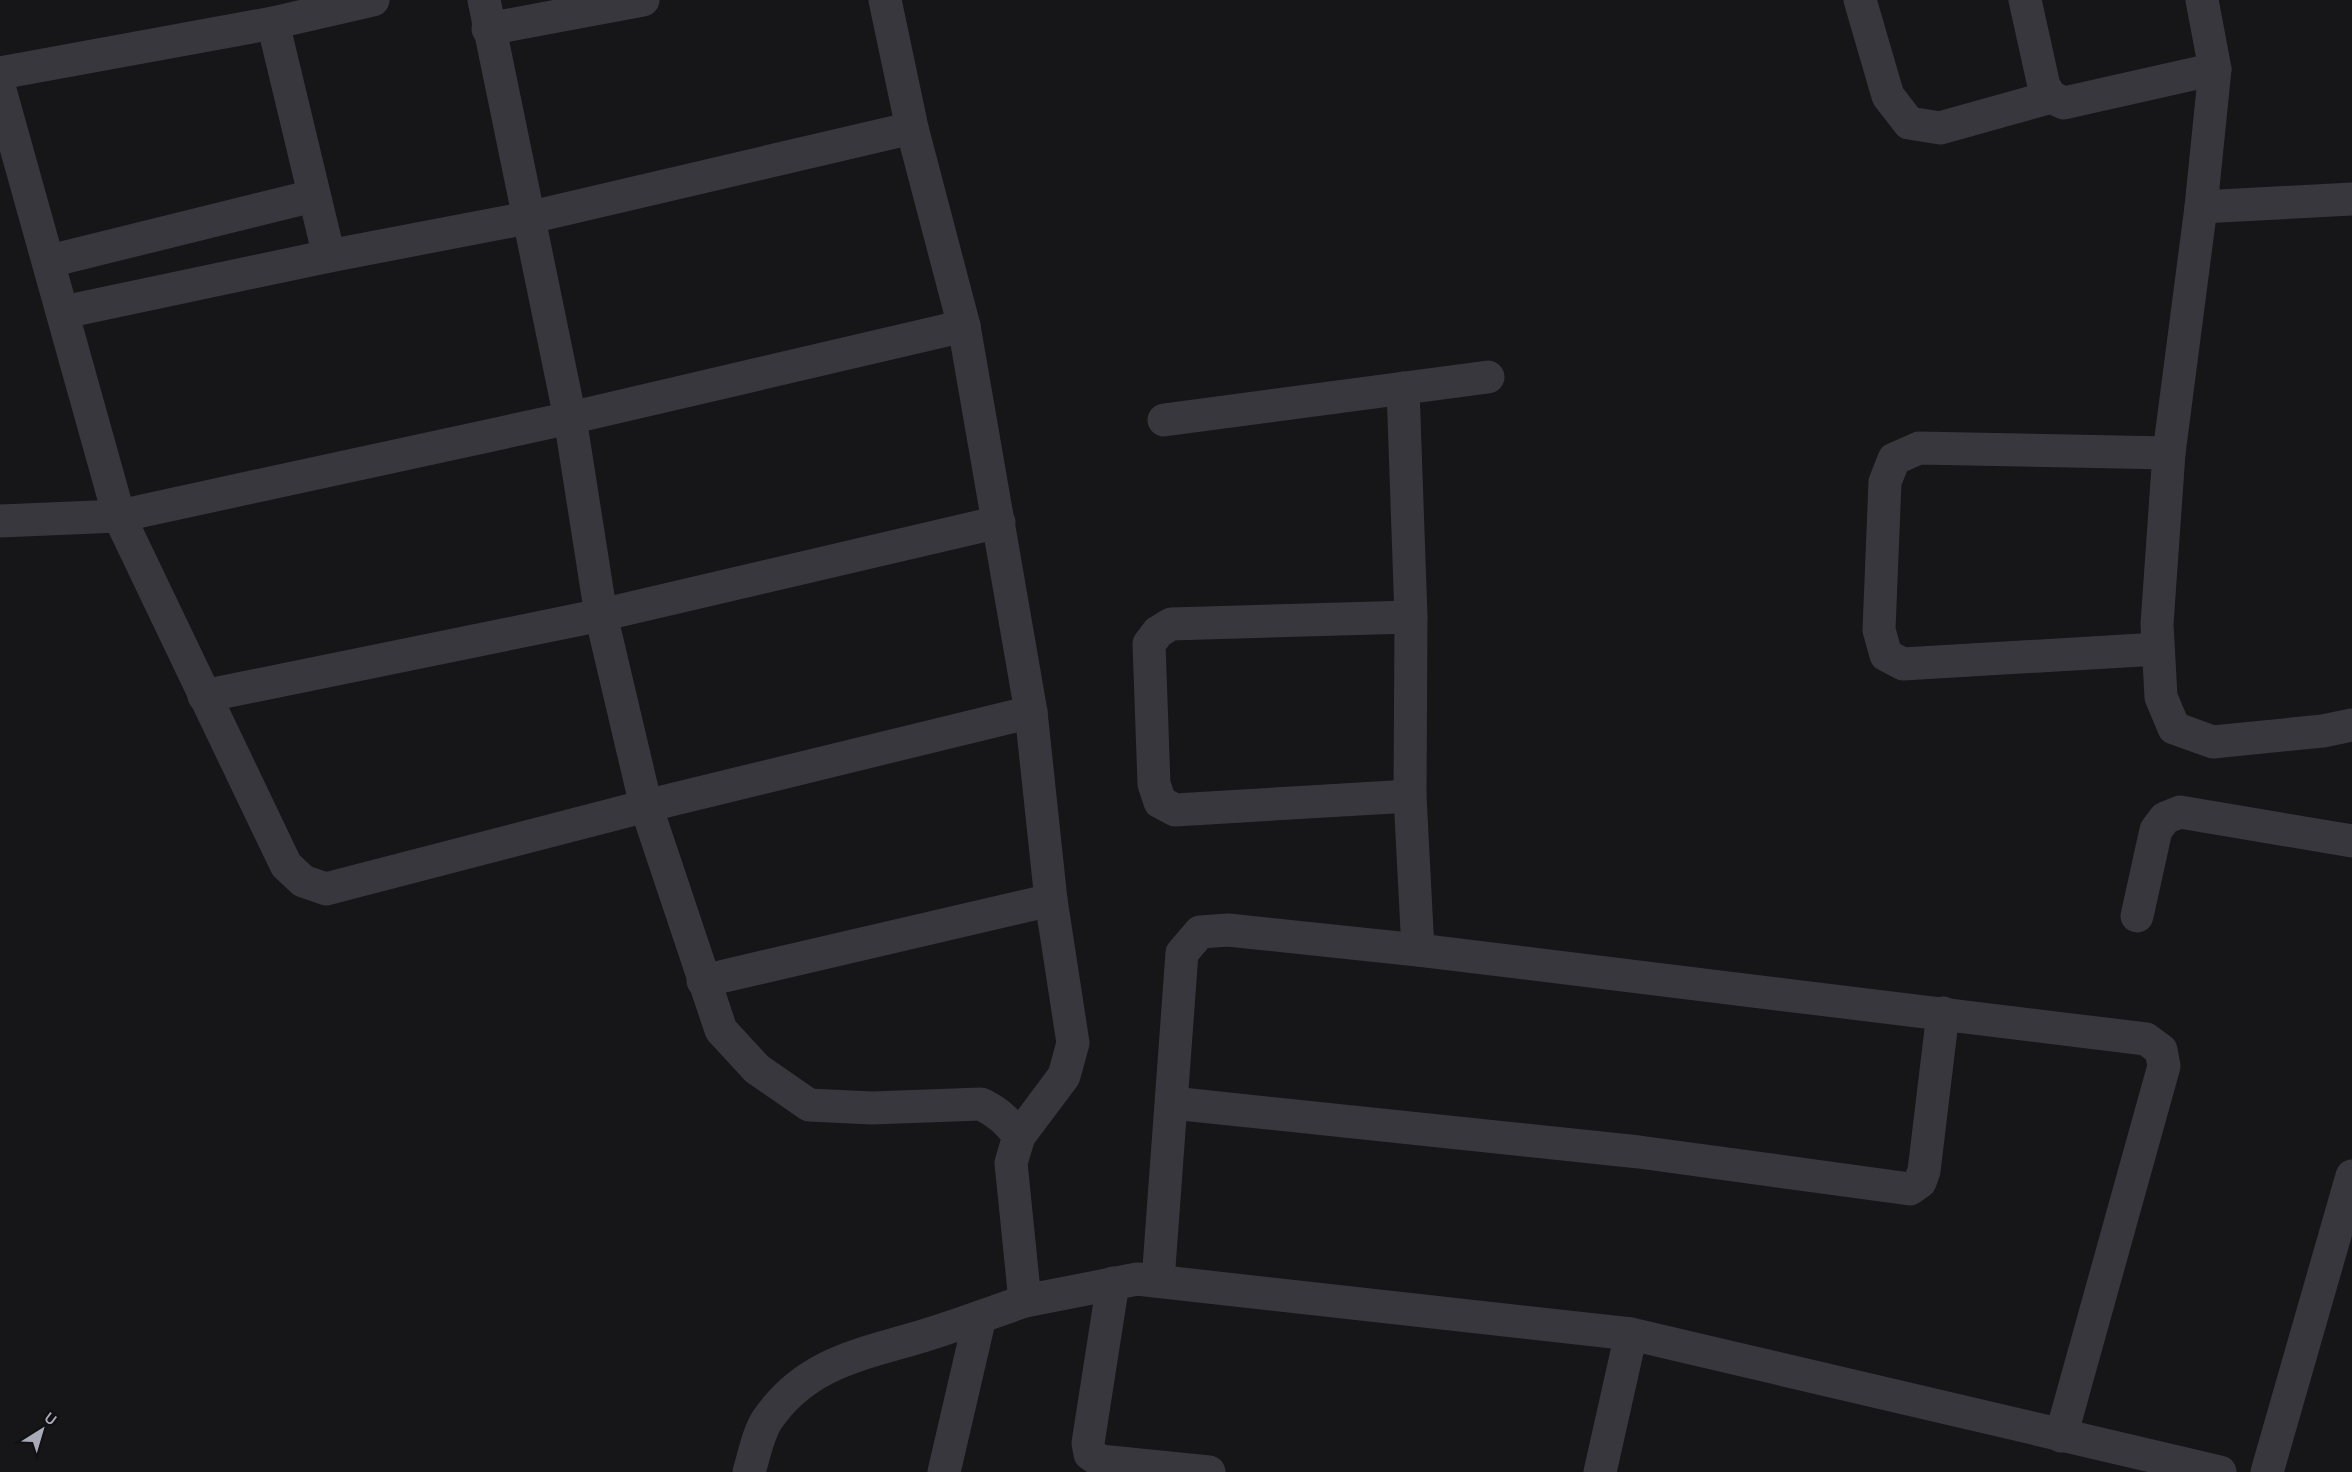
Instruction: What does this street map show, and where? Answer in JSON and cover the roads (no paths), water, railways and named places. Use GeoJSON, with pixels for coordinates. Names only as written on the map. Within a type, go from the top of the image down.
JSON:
{"type":"FeatureCollection","features":[{"type":"Feature","properties":{"kind":"street"},"geometry":{"type":"LineString","coordinates":[[0,73],[273,23],[373,0]]}},
{"type":"Feature","properties":{"kind":"street"},"geometry":{"type":"LineString","coordinates":[[643,0],[486,15],[570,418],[601,615],[646,806],[721,1030],[757,1069],[809,1105],[872,1108],[981,1104],[994,1110],[1019,1136]]}},
{"type":"Feature","properties":{"kind":"street"},"geometry":{"type":"LineString","coordinates":[[885,0],[912,128],[964,326],[1031,712],[1051,900],[1073,1043],[1064,1076],[1019,1136],[1011,1162],[1020,1233],[1024,1292]]}},
{"type":"Feature","properties":{"kind":"street"},"geometry":{"type":"LineString","coordinates":[[1860,0],[1888,96],[1909,123],[1940,128],[2051,97]]}},
{"type":"Feature","properties":{"kind":"street"},"geometry":{"type":"LineString","coordinates":[[2025,0],[2044,86],[2051,97],[2064,103],[2215,69]]}},
{"type":"Feature","properties":{"kind":"street"},"geometry":{"type":"LineString","coordinates":[[2202,0],[2215,69],[2201,207],[2169,453],[2157,624],[2161,697],[2174,728],[2212,742],[2352,725]]}},
{"type":"Feature","properties":{"kind":"street"},"geometry":{"type":"LineString","coordinates":[[273,23],[329,256]]}},
{"type":"Feature","properties":{"kind":"street"},"geometry":{"type":"LineString","coordinates":[[0,90],[50,261],[119,516],[286,865],[303,881],[326,889],[646,806],[1031,712]]}},
{"type":"Feature","properties":{"kind":"street"},"geometry":{"type":"LineString","coordinates":[[64,312],[329,256],[527,218],[912,128]]}},
{"type":"Feature","properties":{"kind":"street"},"geometry":{"type":"LineString","coordinates":[[50,261],[313,196]]}},
{"type":"Feature","properties":{"kind":"street"},"geometry":{"type":"LineString","coordinates":[[2201,207],[2352,199]]}},
{"type":"Feature","properties":{"kind":"street"},"geometry":{"type":"LineString","coordinates":[[0,521],[119,516],[570,418],[964,326]]}},
{"type":"Feature","properties":{"kind":"street"},"geometry":{"type":"LineString","coordinates":[[1164,420],[1488,376]]}},
{"type":"Feature","properties":{"kind":"street"},"geometry":{"type":"LineString","coordinates":[[1403,388],[1411,617],[1410,796],[1418,950]]}},
{"type":"Feature","properties":{"kind":"street"},"geometry":{"type":"LineString","coordinates":[[2158,649],[1903,664],[1886,655],[1879,630],[1885,482],[1894,459],[1918,448],[2169,453]]}},
{"type":"Feature","properties":{"kind":"street"},"geometry":{"type":"LineString","coordinates":[[204,696],[601,615],[999,522]]}},
{"type":"Feature","properties":{"kind":"street"},"geometry":{"type":"LineString","coordinates":[[1410,796],[1175,810],[1160,802],[1154,784],[1149,644],[1158,632],[1171,624],[1411,617]]}},
{"type":"Feature","properties":{"kind":"street"},"geometry":{"type":"LineString","coordinates":[[2137,916],[2156,830],[2165,818],[2180,812],[2352,841]]}},
{"type":"Feature","properties":{"kind":"street"},"geometry":{"type":"LineString","coordinates":[[704,981],[1051,900]]}},
{"type":"Feature","properties":{"kind":"street"},"geometry":{"type":"LineString","coordinates":[[1158,1281],[1182,953],[1200,932],[1228,930],[1418,950],[2146,1039],[2161,1050],[2164,1066],[2061,1436]]}},
{"type":"Feature","properties":{"kind":"street"},"geometry":{"type":"LineString","coordinates":[[1172,1102],[1640,1152],[1910,1189],[1920,1182],[1924,1171],[1943,1013]]}},
{"type":"Feature","properties":{"kind":"street"},"geometry":{"type":"LineString","coordinates":[[2267,1472],[2352,1176]]}},
{"type":"Feature","properties":{"kind":"street"},"geometry":{"type":"LineString","coordinates":[[748,1472],[765,1422],[789,1393],[827,1366],[871,1349],[927,1335],[980,1317],[1024,1292],[1113,1284],[1137,1279],[1631,1334],[2220,1472]]}},
{"type":"Feature","properties":{"kind":"street"},"geometry":{"type":"LineString","coordinates":[[1113,1284],[1088,1443],[1090,1454],[1100,1461],[1209,1472]]}},
{"type":"Feature","properties":{"kind":"street"},"geometry":{"type":"LineString","coordinates":[[944,1472],[980,1317]]}},
{"type":"Feature","properties":{"kind":"street"},"geometry":{"type":"LineString","coordinates":[[1600,1472],[1631,1334]]}}]}
